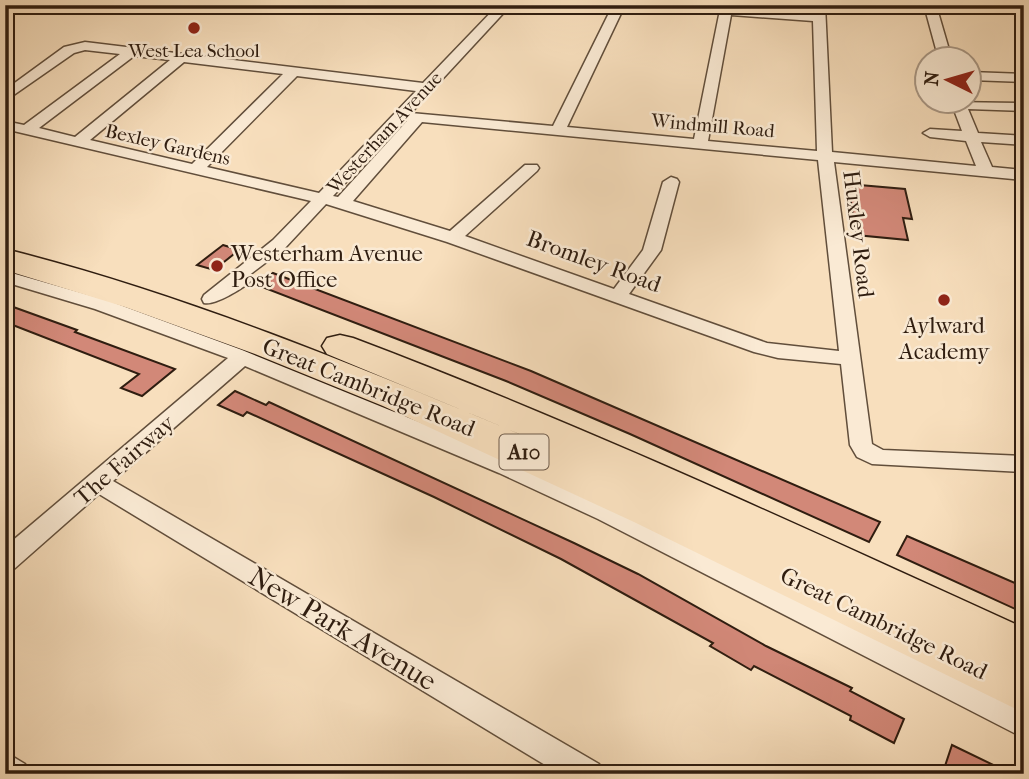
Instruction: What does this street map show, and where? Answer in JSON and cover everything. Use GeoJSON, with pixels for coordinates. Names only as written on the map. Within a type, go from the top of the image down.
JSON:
{"type":"FeatureCollection","features":[{"type":"Feature","properties":{"kind":"highway","name":"Great Cambridge Road"},"geometry":{"type":"LineString","coordinates":[[5,237],[221,292],[512,414],[665,482],[1024,651]]}},
{"type":"Feature","properties":{"kind":"highway","name":"Great Cambridge Road"},"geometry":{"type":"LineString","coordinates":[[5,259],[188,317],[300,358],[457,421],[1024,690]]}},
{"type":"Feature","properties":{"kind":"street","name":"Westerham Avenue"},"geometry":{"type":"LineString","coordinates":[[221,292],[247,276],[505,5]]}},
{"type":"Feature","properties":{"kind":"street"},"geometry":{"type":"LineString","coordinates":[[557,132],[619,5]]}},
{"type":"Feature","properties":{"kind":"street"},"geometry":{"type":"LineString","coordinates":[[930,5],[942,46]]}},
{"type":"Feature","properties":{"kind":"street"},"geometry":{"type":"LineString","coordinates":[[700,146],[727,8],[819,12]]}},
{"type":"Feature","properties":{"kind":"street","name":"Huxley Road"},"geometry":{"type":"LineString","coordinates":[[819,12],[826,156],[861,445],[865,451],[880,458],[1024,464]]}},
{"type":"Feature","properties":{"kind":"street"},"geometry":{"type":"LineString","coordinates":[[5,97],[69,50],[85,46],[427,88]]}},
{"type":"Feature","properties":{"kind":"street"},"geometry":{"type":"LineString","coordinates":[[27,131],[131,52]]}},
{"type":"Feature","properties":{"kind":"street"},"geometry":{"type":"LineString","coordinates":[[77,143],[181,58]]}},
{"type":"Feature","properties":{"kind":"street"},"geometry":{"type":"LineString","coordinates":[[195,170],[293,72]]}},
{"type":"Feature","properties":{"kind":"street"},"geometry":{"type":"LineString","coordinates":[[984,77],[1024,78]]}},
{"type":"Feature","properties":{"kind":"street"},"geometry":{"type":"LineString","coordinates":[[984,105],[1024,107]]}},
{"type":"Feature","properties":{"kind":"street","name":"Windmill Road"},"geometry":{"type":"LineString","coordinates":[[399,116],[1024,175]]}},
{"type":"Feature","properties":{"kind":"street"},"geometry":{"type":"LineString","coordinates":[[965,116],[986,172]]}},
{"type":"Feature","properties":{"kind":"street","name":"Westerham Avenue"},"geometry":{"type":"LineString","coordinates":[[342,203],[416,119]]}},
{"type":"Feature","properties":{"kind":"street","name":"Bexley Gardens"},"geometry":{"type":"LineString","coordinates":[[5,125],[323,198]]}},
{"type":"Feature","properties":{"kind":"street"},"geometry":{"type":"LineString","coordinates":[[930,133],[1024,141]]}},
{"type":"Feature","properties":{"kind":"street"},"geometry":{"type":"LineString","coordinates":[[363,153],[383,157]]}},
{"type":"Feature","properties":{"kind":"street"},"geometry":{"type":"LineString","coordinates":[[453,237],[531,169]]}},
{"type":"Feature","properties":{"kind":"street"},"geometry":{"type":"LineString","coordinates":[[619,295],[652,250],[671,182]]}},
{"type":"Feature","properties":{"kind":"street","name":"Bromley Road"},"geometry":{"type":"LineString","coordinates":[[323,198],[453,237],[761,348],[851,359]]}},
{"type":"Feature","properties":{"kind":"street"},"geometry":{"type":"LineString","coordinates":[[5,276],[112,309],[242,357],[507,467],[594,507],[1024,725]]}},
{"type":"Feature","properties":{"kind":"street","name":"The Fairway"},"geometry":{"type":"LineString","coordinates":[[5,562],[242,357]]}},
{"type":"Feature","properties":{"kind":"street","name":"New Park Avenue"},"geometry":{"type":"LineString","coordinates":[[98,483],[588,774]]}},
{"type":"Feature","properties":{"kind":"street"},"geometry":{"type":"LineString","coordinates":[[5,766],[14,774]]}},
{"type":"Feature","properties":{"kind":"building"},"geometry":{"type":"Polygon","coordinates":[[[848,184],[905,189],[912,219],[903,218],[908,240],[856,235],[848,184]]]}},
{"type":"Feature","properties":{"kind":"building"},"geometry":{"type":"Polygon","coordinates":[[[223,245],[239,250],[214,270],[197,265],[223,245]]]}},
{"type":"Feature","properties":{"kind":"building"},"geometry":{"type":"Polygon","coordinates":[[[273,273],[531,371],[880,522],[869,542],[506,381],[257,285],[273,273]]]}},
{"type":"Feature","properties":{"kind":"building"},"geometry":{"type":"Polygon","coordinates":[[[5,304],[175,369],[142,396],[121,388],[139,374],[5,322],[5,304]]]}},
{"type":"Feature","properties":{"kind":"building"},"geometry":{"type":"Polygon","coordinates":[[[235,391],[266,405],[269,402],[574,543],[638,574],[766,646],[852,688],[850,691],[904,719],[894,743],[850,720],[851,716],[754,666],[751,670],[710,646],[713,643],[561,559],[434,497],[247,412],[243,416],[218,405],[235,391]]]}},
{"type":"Feature","properties":{"kind":"building"},"geometry":{"type":"Polygon","coordinates":[[[907,536],[1024,587],[1024,613],[897,555],[907,536]]]}},
{"type":"Feature","properties":{"kind":"building"},"geometry":{"type":"Polygon","coordinates":[[[952,745],[1012,774],[954,774],[944,769],[952,745]]]}},
{"type":"Feature","properties":{"kind":"place","name":"West Lea School"},"geometry":{"type":"Point","coordinates":[194,28]}},
{"type":"Feature","properties":{"kind":"place","name":"Westerham Avenue Post Office"},"geometry":{"type":"Point","coordinates":[217,266]}},
{"type":"Feature","properties":{"kind":"place","name":"Aylward Academy"},"geometry":{"type":"Point","coordinates":[944,300]}}]}
